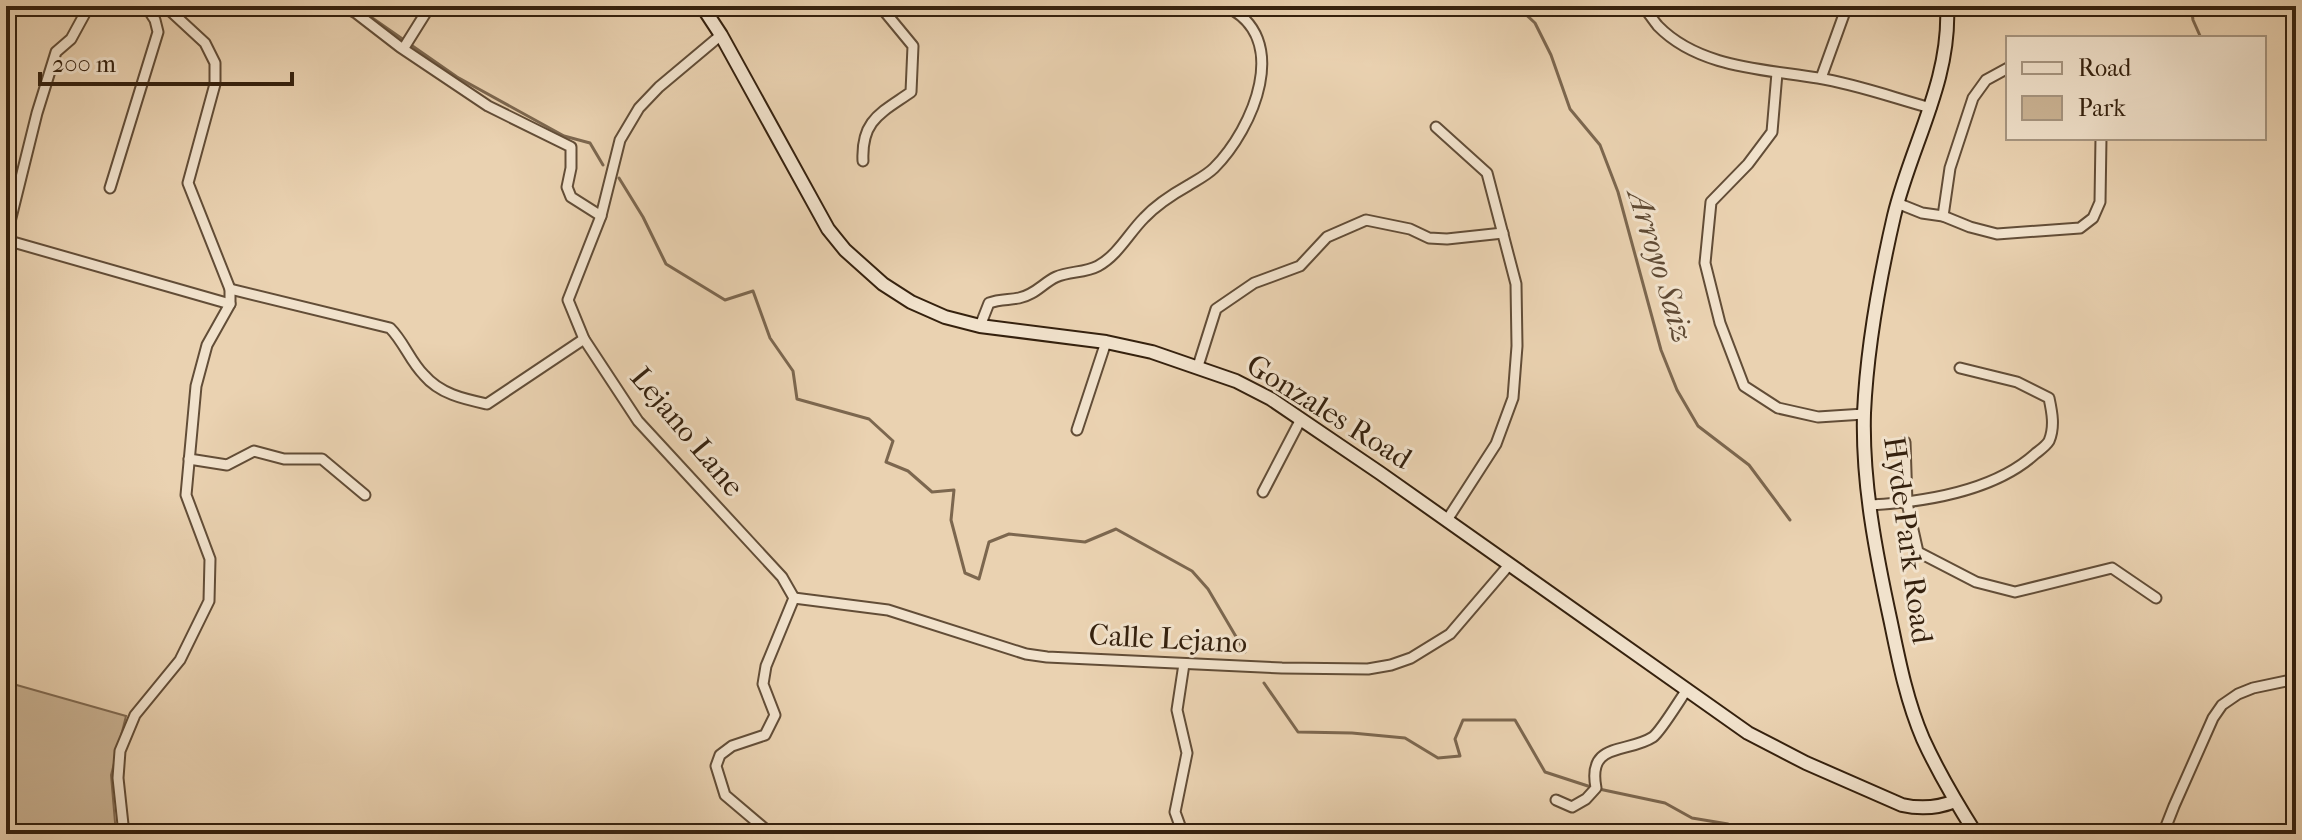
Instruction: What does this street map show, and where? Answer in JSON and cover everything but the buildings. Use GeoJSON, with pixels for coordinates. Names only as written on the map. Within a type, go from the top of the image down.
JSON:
{"type":"FeatureCollection","features":[{"type":"Feature","properties":{"kind":"street"},"geometry":{"type":"LineString","coordinates":[[89,6],[71,39],[56,52],[37,113],[6,239],[230,304]]}},
{"type":"Feature","properties":{"kind":"street"},"geometry":{"type":"LineString","coordinates":[[110,188],[158,32],[146,6]]}},
{"type":"Feature","properties":{"kind":"street"},"geometry":{"type":"LineString","coordinates":[[124,834],[118,778],[120,751],[135,715],[180,660],[209,601],[210,559],[186,495],[199,375],[207,345],[230,304],[230,289],[188,183],[215,84],[215,63],[205,43],[165,6]]}},
{"type":"Feature","properties":{"kind":"street"},"geometry":{"type":"LineString","coordinates":[[343,6],[488,106],[571,147],[567,187],[571,197],[601,216]]}},
{"type":"Feature","properties":{"kind":"street"},"geometry":{"type":"LineString","coordinates":[[407,43],[430,6]]}},
{"type":"Feature","properties":{"kind":"street","name":"Gonzales Road"},"geometry":{"type":"LineString","coordinates":[[702,6],[828,229],[845,250],[883,284],[911,302],[945,317],[980,326],[1106,342],[1152,352],[1198,366],[1260,393],[1447,520],[1748,733],[1902,805],[1916,808],[1955,801]]}},
{"type":"Feature","properties":{"kind":"street"},"geometry":{"type":"LineString","coordinates":[[863,161],[862,142],[869,124],[911,92],[913,46],[880,6]]}},
{"type":"Feature","properties":{"kind":"street"},"geometry":{"type":"LineString","coordinates":[[980,326],[989,303],[998,299],[1019,298],[1038,291],[1056,277],[1097,267],[1115,253],[1144,218],[1164,200],[1213,170],[1224,156],[1252,113],[1260,79],[1261,46],[1247,22],[1225,6]]}},
{"type":"Feature","properties":{"kind":"street"},"geometry":{"type":"LineString","coordinates":[[1643,6],[1658,26],[1685,46],[1724,63],[1821,78],[1931,108]]}},
{"type":"Feature","properties":{"kind":"street"},"geometry":{"type":"LineString","coordinates":[[1821,78],[1847,6]]}},
{"type":"Feature","properties":{"kind":"street","name":"Hyde Park Road"},"geometry":{"type":"LineString","coordinates":[[1947,6],[1944,62],[1897,203],[1872,325],[1864,414],[1870,505],[1879,569],[1903,676],[1923,738],[1955,801],[1976,834]]}},
{"type":"Feature","properties":{"kind":"street","name":"Lejano Lane"},"geometry":{"type":"LineString","coordinates":[[721,35],[665,81],[639,108],[620,140],[601,216],[568,300],[584,339],[638,421],[782,577],[794,598]]}},
{"type":"Feature","properties":{"kind":"street"},"geometry":{"type":"LineString","coordinates":[[1943,216],[1948,173],[1973,98],[1986,80],[2006,69]]}},
{"type":"Feature","properties":{"kind":"street"},"geometry":{"type":"LineString","coordinates":[[1777,73],[1772,132],[1748,164],[1711,202],[1705,263],[1720,323],[1744,386],[1778,408],[1818,417],[1864,414]]}},
{"type":"Feature","properties":{"kind":"street"},"geometry":{"type":"LineString","coordinates":[[1436,127],[1487,173],[1516,284],[1517,346],[1513,398],[1496,444],[1447,520]]}},
{"type":"Feature","properties":{"kind":"street"},"geometry":{"type":"LineString","coordinates":[[1897,203],[1970,227],[2004,234],[2074,230],[2085,226],[2096,213],[2102,196],[2101,140]]}},
{"type":"Feature","properties":{"kind":"street"},"geometry":{"type":"LineString","coordinates":[[1198,366],[1216,309],[1254,283],[1300,266],[1327,237],[1366,220],[1410,229],[1429,238],[1503,233]]}},
{"type":"Feature","properties":{"kind":"street"},"geometry":{"type":"LineString","coordinates":[[230,289],[390,328],[400,338],[424,377],[452,396],[487,404],[584,339]]}},
{"type":"Feature","properties":{"kind":"street"},"geometry":{"type":"LineString","coordinates":[[1077,430],[1106,342]]}},
{"type":"Feature","properties":{"kind":"street"},"geometry":{"type":"LineString","coordinates":[[1870,505],[1907,503],[1983,484],[2028,460],[2048,443],[2053,419],[2049,398],[2017,382],[1960,368]]}},
{"type":"Feature","properties":{"kind":"street"},"geometry":{"type":"LineString","coordinates":[[1263,492],[1301,419]]}},
{"type":"Feature","properties":{"kind":"street"},"geometry":{"type":"LineString","coordinates":[[1905,442],[1907,503],[1918,552],[1976,582],[2015,592],[2112,568],[2156,598]]}},
{"type":"Feature","properties":{"kind":"street"},"geometry":{"type":"LineString","coordinates":[[189,459],[227,465],[254,451],[284,459],[322,459],[365,495]]}},
{"type":"Feature","properties":{"kind":"street","name":"Calle Lejano"},"geometry":{"type":"LineString","coordinates":[[794,598],[888,610],[1026,654],[1074,659],[1357,670],[1391,665],[1411,658],[1450,634],[1509,565]]}},
{"type":"Feature","properties":{"kind":"street"},"geometry":{"type":"LineString","coordinates":[[771,834],[725,795],[716,766],[720,755],[732,746],[765,735],[775,715],[763,684],[766,666],[794,598]]}},
{"type":"Feature","properties":{"kind":"street"},"geometry":{"type":"LineString","coordinates":[[1183,834],[1175,812],[1187,753],[1177,710],[1184,664]]}},
{"type":"Feature","properties":{"kind":"street"},"geometry":{"type":"LineString","coordinates":[[2163,834],[2213,718],[2222,705],[2253,688],[2296,679]]}},
{"type":"Feature","properties":{"kind":"street"},"geometry":{"type":"LineString","coordinates":[[1556,800],[1572,807],[1586,799],[1596,788],[1594,774],[1597,761],[1613,749],[1654,736],[1686,691]]}},
{"type":"Feature","properties":{"kind":"green space"},"geometry":{"type":"Polygon","coordinates":[[[6,682],[126,716],[111,775],[116,834],[6,834],[6,682]]]}},
{"type":"Feature","properties":{"kind":"waterway"},"geometry":{"type":"LineString","coordinates":[[355,6],[457,77],[564,136],[590,143],[603,165]]}},
{"type":"Feature","properties":{"kind":"waterway","name":"Arroyo Saiz"},"geometry":{"type":"LineString","coordinates":[[1517,6],[1535,23],[1551,55],[1570,109],[1600,145],[1618,192],[1661,350],[1677,390],[1698,426],[1749,465],[1790,520]]}},
{"type":"Feature","properties":{"kind":"waterway"},"geometry":{"type":"LineString","coordinates":[[2191,6],[2200,36]]}},
{"type":"Feature","properties":{"kind":"waterway"},"geometry":{"type":"LineString","coordinates":[[619,178],[666,264],[725,300],[753,291],[770,338],[793,371],[797,399],[869,419],[893,441],[886,462],[908,471],[932,492],[954,490],[951,520],[965,573],[979,579],[989,542],[1009,534],[1085,542],[1116,529],[1192,571],[1208,589],[1245,652]]}},
{"type":"Feature","properties":{"kind":"waterway"},"geometry":{"type":"LineString","coordinates":[[1264,683],[1298,732],[1405,738],[1438,758],[1460,756],[1455,739],[1463,720],[1515,720],[1545,772],[1591,787]]}},
{"type":"Feature","properties":{"kind":"waterway"},"geometry":{"type":"LineString","coordinates":[[1599,789],[1665,803],[1692,818],[1728,824],[1746,834]]}}]}
